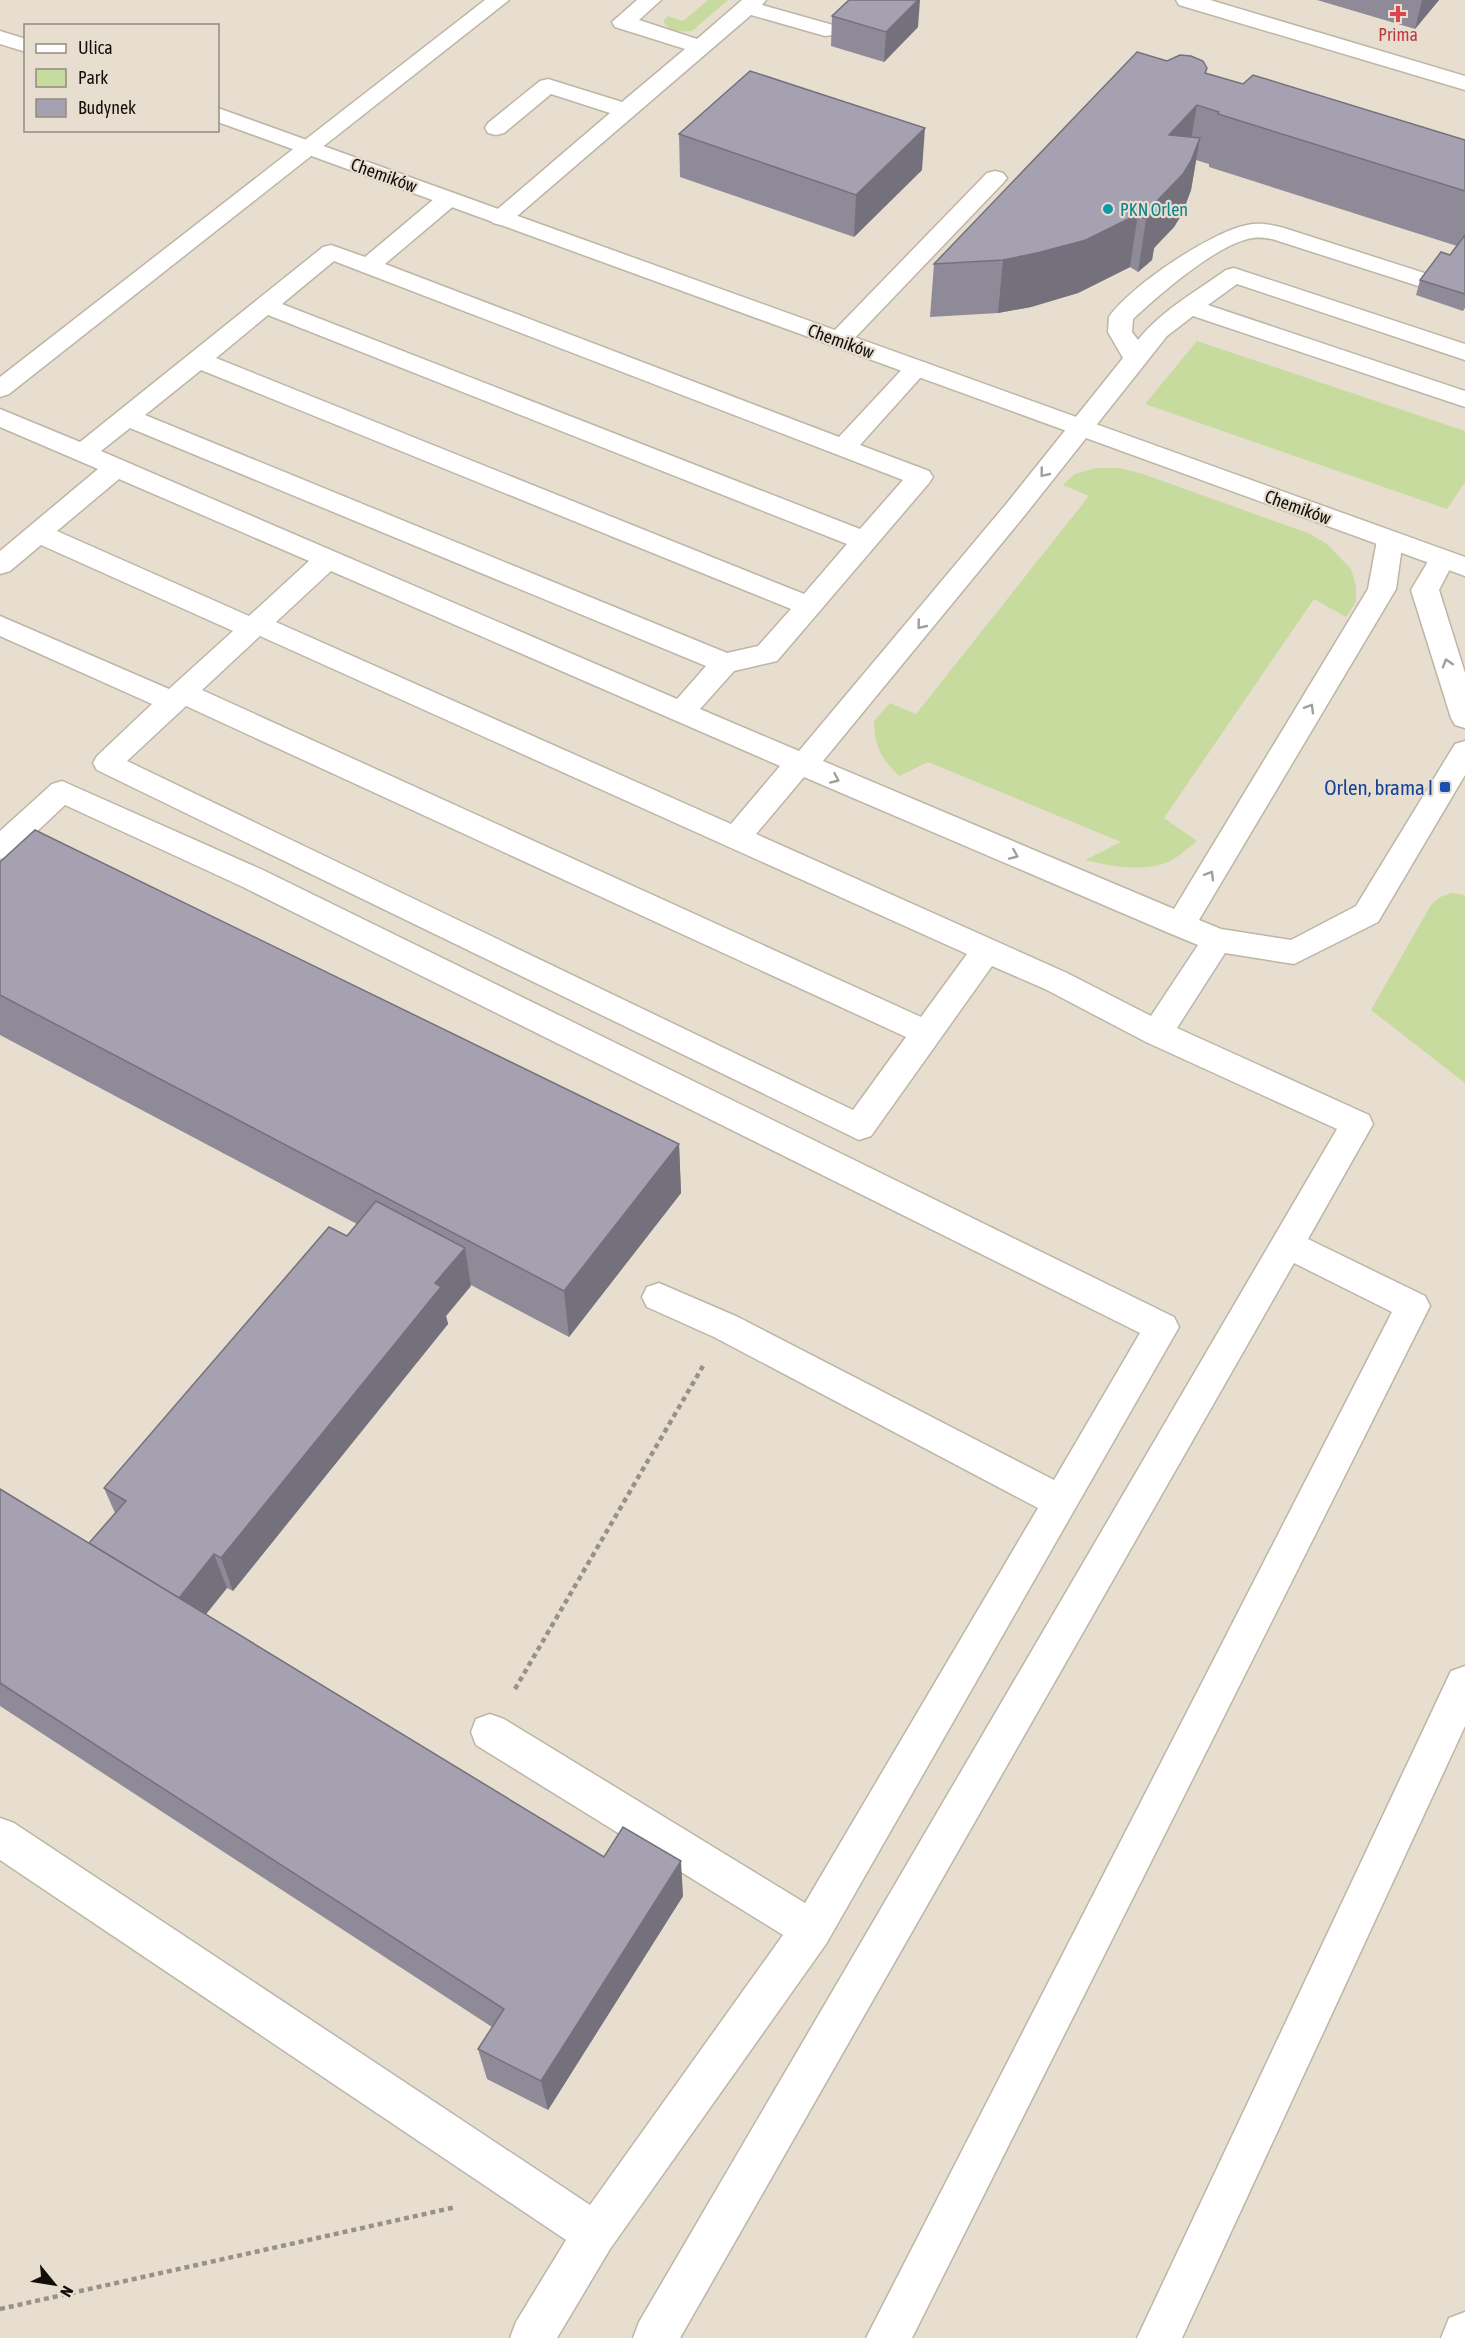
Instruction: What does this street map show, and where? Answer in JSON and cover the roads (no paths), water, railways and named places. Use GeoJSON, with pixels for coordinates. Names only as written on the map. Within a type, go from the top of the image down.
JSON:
{"type":"FeatureCollection","features":[{"type":"Feature","properties":{"kind":"street"},"geometry":{"type":"LineString","coordinates":[[0,389],[498,0]]}},
{"type":"Feature","properties":{"kind":"street"},"geometry":{"type":"LineString","coordinates":[[650,0],[623,22],[701,47]]}},
{"type":"Feature","properties":{"kind":"street"},"geometry":{"type":"LineString","coordinates":[[1186,0],[1465,83]]}},
{"type":"Feature","properties":{"kind":"street"},"geometry":{"type":"LineString","coordinates":[[501,218],[751,3],[825,30]]}},
{"type":"Feature","properties":{"kind":"street"},"geometry":{"type":"LineString","coordinates":[[0,37],[24,45]]}},
{"type":"Feature","properties":{"kind":"street"},"geometry":{"type":"LineString","coordinates":[[496,128],[548,86],[627,111]]}},
{"type":"Feature","properties":{"kind":"street","name":"Chemików"},"geometry":{"type":"LineString","coordinates":[[219,115],[1454,563]]}},
{"type":"Feature","properties":{"kind":"street"},"geometry":{"type":"LineString","coordinates":[[839,340],[995,178]]}},
{"type":"Feature","properties":{"kind":"street"},"geometry":{"type":"LineString","coordinates":[[369,266],[448,199]]}},
{"type":"Feature","properties":{"kind":"street"},"geometry":{"type":"LineString","coordinates":[[1136,358],[1120,332],[1121,317],[1166,280],[1215,245],[1246,232],[1262,230],[1276,233],[1465,294]]}},
{"type":"Feature","properties":{"kind":"street"},"geometry":{"type":"LineString","coordinates":[[83,453],[197,359],[331,252],[920,477],[767,654],[725,663],[127,417]]}},
{"type":"Feature","properties":{"kind":"street"},"geometry":{"type":"LineString","coordinates":[[736,838],[802,764],[1081,428],[1158,331],[1234,275],[1465,352]]}},
{"type":"Feature","properties":{"kind":"street"},"geometry":{"type":"LineString","coordinates":[[264,306],[865,541]]}},
{"type":"Feature","properties":{"kind":"street"},"geometry":{"type":"LineString","coordinates":[[1189,307],[1465,399]]}},
{"type":"Feature","properties":{"kind":"street"},"geometry":{"type":"LineString","coordinates":[[197,359],[809,606]]}},
{"type":"Feature","properties":{"kind":"street"},"geometry":{"type":"LineString","coordinates":[[844,447],[917,368]]}},
{"type":"Feature","properties":{"kind":"street"},"geometry":{"type":"LineString","coordinates":[[0,417],[802,764],[1217,940],[1294,952],[1367,914],[1465,751]]}},
{"type":"Feature","properties":{"kind":"street"},"geometry":{"type":"LineString","coordinates":[[0,565],[117,468]]}},
{"type":"Feature","properties":{"kind":"street"},"geometry":{"type":"LineString","coordinates":[[37,533],[987,950],[1056,981],[1157,1033],[1357,1124],[655,2338]]}},
{"type":"Feature","properties":{"kind":"street"},"geometry":{"type":"LineString","coordinates":[[1180,925],[1382,589],[1390,540]]}},
{"type":"Feature","properties":{"kind":"street"},"geometry":{"type":"LineString","coordinates":[[328,559],[107,763],[860,1126],[987,950]]}},
{"type":"Feature","properties":{"kind":"street"},"geometry":{"type":"LineString","coordinates":[[1454,563],[1425,590],[1465,718]]}},
{"type":"Feature","properties":{"kind":"street"},"geometry":{"type":"LineString","coordinates":[[0,625],[178,698],[927,1033]]}},
{"type":"Feature","properties":{"kind":"street"},"geometry":{"type":"LineString","coordinates":[[681,712],[725,663]]}},
{"type":"Feature","properties":{"kind":"street"},"geometry":{"type":"LineString","coordinates":[[0,848],[62,791],[265,884],[1162,1327],[812,1930],[595,2234],[532,2338]]}},
{"type":"Feature","properties":{"kind":"street"},"geometry":{"type":"LineString","coordinates":[[1157,1033],[1217,940]]}},
{"type":"Feature","properties":{"kind":"street"},"geometry":{"type":"LineString","coordinates":[[888,2338],[1413,1306],[1287,1244]]}},
{"type":"Feature","properties":{"kind":"street"},"geometry":{"type":"LineString","coordinates":[[659,1297],[726,1326],[1061,1502]]}},
{"type":"Feature","properties":{"kind":"street"},"geometry":{"type":"LineString","coordinates":[[1159,2338],[1465,1684]]}},
{"type":"Feature","properties":{"kind":"street"},"geometry":{"type":"LineString","coordinates":[[490,1732],[812,1930]]}},
{"type":"Feature","properties":{"kind":"street"},"geometry":{"type":"LineString","coordinates":[[0,1837],[595,2234]]}},
{"type":"Feature","properties":{"kind":"street"},"geometry":{"type":"LineString","coordinates":[[1463,2338],[1465,2334]]}},
{"type":"Feature","properties":{"kind":"place","name":"Prima"},"geometry":{"type":"Point","coordinates":[1398,14]}},
{"type":"Feature","properties":{"kind":"place","name":"PKN Orlen"},"geometry":{"type":"Point","coordinates":[1108,209]}},
{"type":"Feature","properties":{"kind":"place","name":"Orlen, brama I"},"geometry":{"type":"Point","coordinates":[1445,787]}}]}
